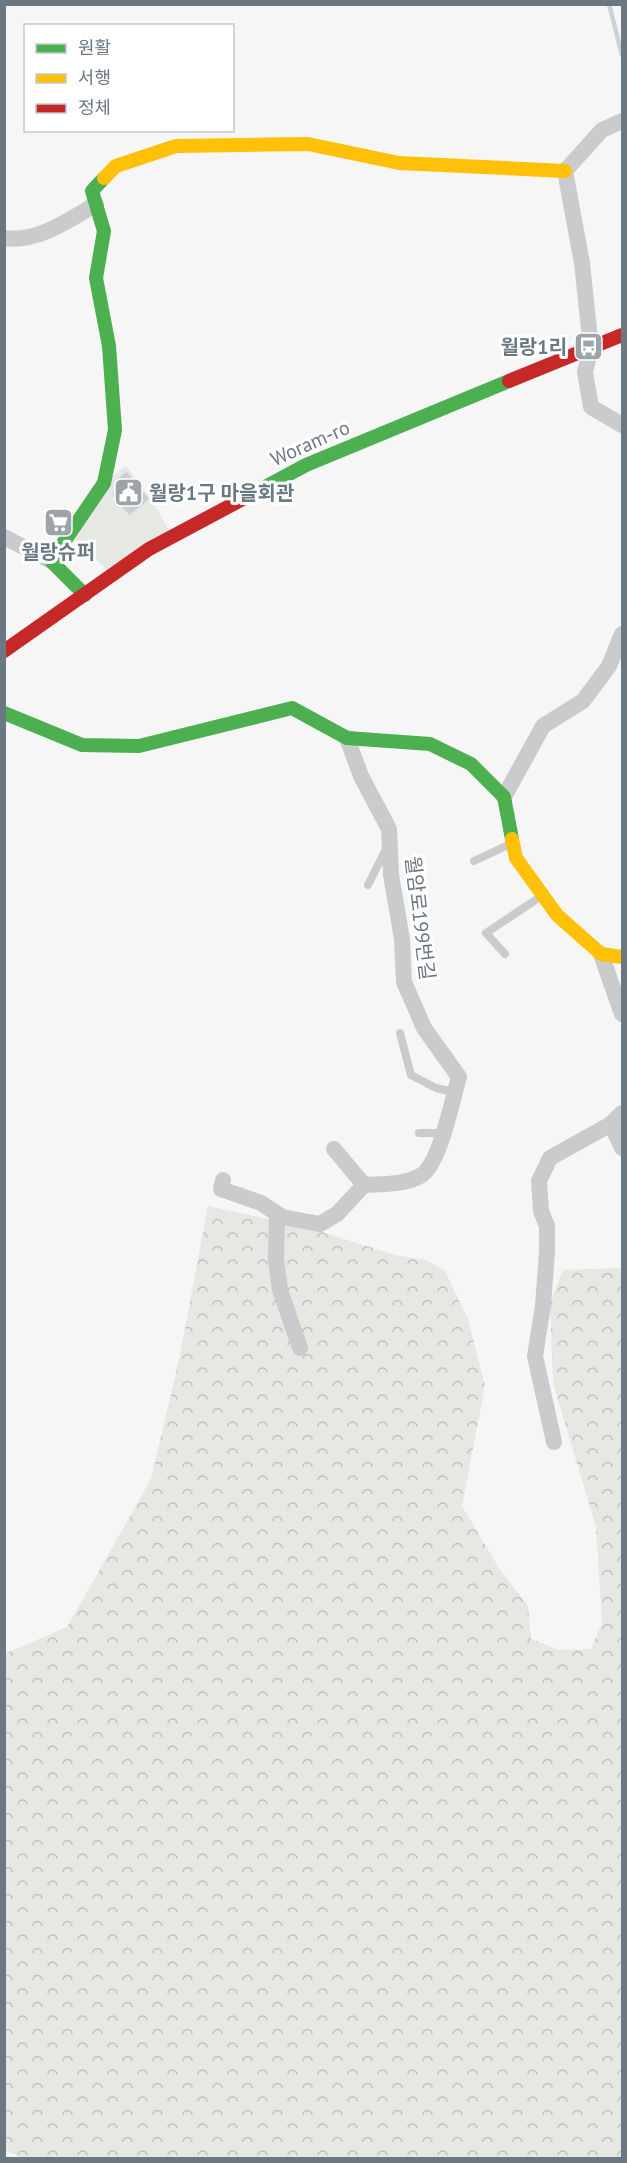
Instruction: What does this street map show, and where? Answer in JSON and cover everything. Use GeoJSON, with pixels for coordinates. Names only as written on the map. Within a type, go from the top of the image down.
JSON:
{"type":"FeatureCollection","features":[{"type":"Feature","properties":{"kind":"street"},"geometry":{"type":"LineString","coordinates":[[565,171],[602,130],[622,121]]}},
{"type":"Feature","properties":{"kind":"street"},"geometry":{"type":"LineString","coordinates":[[51,561],[104,483],[115,430],[109,346],[96,278],[104,231],[92,191],[116,166],[176,146],[308,144],[399,163],[565,171]]}},
{"type":"Feature","properties":{"kind":"street"},"geometry":{"type":"LineString","coordinates":[[565,171],[582,263],[591,348],[585,372],[591,407],[622,425]]}},
{"type":"Feature","properties":{"kind":"street"},"geometry":{"type":"LineString","coordinates":[[4,238],[16,240],[58,227],[96,204]]}},
{"type":"Feature","properties":{"kind":"street","name":"Woram-ro"},"geometry":{"type":"LineString","coordinates":[[4,651],[149,549],[306,465],[622,335]]}},
{"type":"Feature","properties":{"kind":"street"},"geometry":{"type":"LineString","coordinates":[[4,537],[51,561],[85,595]]}},
{"type":"Feature","properties":{"kind":"street"},"geometry":{"type":"LineString","coordinates":[[504,796],[543,726],[583,701],[609,666],[622,634]]}},
{"type":"Feature","properties":{"kind":"street"},"geometry":{"type":"LineString","coordinates":[[4,713],[82,745],[139,746],[292,708],[347,738],[430,744],[471,764],[504,796],[516,858],[557,915],[601,954],[622,1014]]}},
{"type":"Feature","properties":{"kind":"street","name":"월암로199번길"},"geometry":{"type":"LineString","coordinates":[[347,738],[362,776],[389,829],[404,982],[424,1028],[459,1077],[434,1162],[420,1176],[390,1184],[364,1185]]}},
{"type":"Feature","properties":{"kind":"street"},"geometry":{"type":"LineString","coordinates":[[601,954],[622,957]]}},
{"type":"Feature","properties":{"kind":"street"},"geometry":{"type":"LineString","coordinates":[[554,1442],[535,1356],[543,1305],[547,1252],[547,1226],[541,1210],[540,1181],[550,1158],[617,1118],[622,1148]]}},
{"type":"Feature","properties":{"kind":"street"},"geometry":{"type":"LineString","coordinates":[[223,1180],[221,1189],[261,1203],[282,1217],[320,1224],[337,1214],[364,1185],[334,1149]]}},
{"type":"Feature","properties":{"kind":"street"},"geometry":{"type":"LineString","coordinates":[[277,1214],[276,1260],[279,1290],[300,1348]]}},
{"type":"Feature","properties":{"kind":"lane"},"geometry":{"type":"LineString","coordinates":[[369,885],[390,841]]}},
{"type":"Feature","properties":{"kind":"lane"},"geometry":{"type":"LineString","coordinates":[[474,861],[513,842]]}},
{"type":"Feature","properties":{"kind":"lane"},"geometry":{"type":"LineString","coordinates":[[505,954],[486,933],[543,895]]}},
{"type":"Feature","properties":{"kind":"lane"},"geometry":{"type":"LineString","coordinates":[[400,1033],[411,1075],[436,1088],[454,1092]]}},
{"type":"Feature","properties":{"kind":"lane"},"geometry":{"type":"LineString","coordinates":[[419,1133],[442,1132]]}},
{"type":"Feature","properties":{"kind":"green space"},"geometry":{"type":"Polygon","coordinates":[[[126,466],[151,499],[172,536],[112,575],[69,533],[104,483],[126,466]]]}},
{"type":"Feature","properties":{"kind":"green space"},"geometry":{"type":"Polygon","coordinates":[[[208,1206],[309,1228],[395,1255],[426,1260],[445,1271],[468,1319],[485,1386],[462,1506],[499,1568],[528,1606],[531,1639],[559,1650],[591,1649],[602,1623],[596,1527],[553,1383],[550,1303],[563,1270],[622,1268],[622,2158],[22,2158],[5,2150],[4,1654],[67,1627],[151,1479],[179,1360],[208,1206]]]}},
{"type":"Feature","properties":{"kind":"building","name":"월랑1구 마을회관"},"geometry":{"type":"Polygon","coordinates":[[[127,471],[150,499],[129,516],[112,495],[119,477],[127,471]]]}},
{"type":"Feature","properties":{"kind":"waterway"},"geometry":{"type":"LineString","coordinates":[[609,4],[622,55]]}},
{"type":"Feature","properties":{"kind":"traffic: fast"},"geometry":{"type":"LineString","coordinates":[[85,595],[51,561],[104,483],[115,430],[109,346],[96,278],[104,231],[92,191],[104,178]]}},
{"type":"Feature","properties":{"kind":"traffic: fast"},"geometry":{"type":"LineString","coordinates":[[254,493],[306,465],[509,381]]}},
{"type":"Feature","properties":{"kind":"traffic: fast"},"geometry":{"type":"LineString","coordinates":[[4,713],[82,745],[139,746],[292,708],[347,738],[430,744],[471,764],[504,797],[512,839]]}},
{"type":"Feature","properties":{"kind":"traffic: slow"},"geometry":{"type":"LineString","coordinates":[[104,178],[116,166],[176,146],[308,144],[399,163],[565,171]]}},
{"type":"Feature","properties":{"kind":"traffic: slow"},"geometry":{"type":"LineString","coordinates":[[512,839],[516,858],[557,915],[601,954],[622,957]]}},
{"type":"Feature","properties":{"kind":"traffic: jam"},"geometry":{"type":"LineString","coordinates":[[509,381],[622,335]]}},
{"type":"Feature","properties":{"kind":"traffic: jam"},"geometry":{"type":"LineString","coordinates":[[4,651],[149,549],[254,493]]}},
{"type":"Feature","properties":{"kind":"place","name":"월랑1리"},"geometry":{"type":"Point","coordinates":[588,347]}},
{"type":"Feature","properties":{"kind":"place","name":"월랑1구 마을회관"},"geometry":{"type":"Point","coordinates":[128,493]}},
{"type":"Feature","properties":{"kind":"place","name":"월랑슈퍼"},"geometry":{"type":"Point","coordinates":[58,522]}}]}
